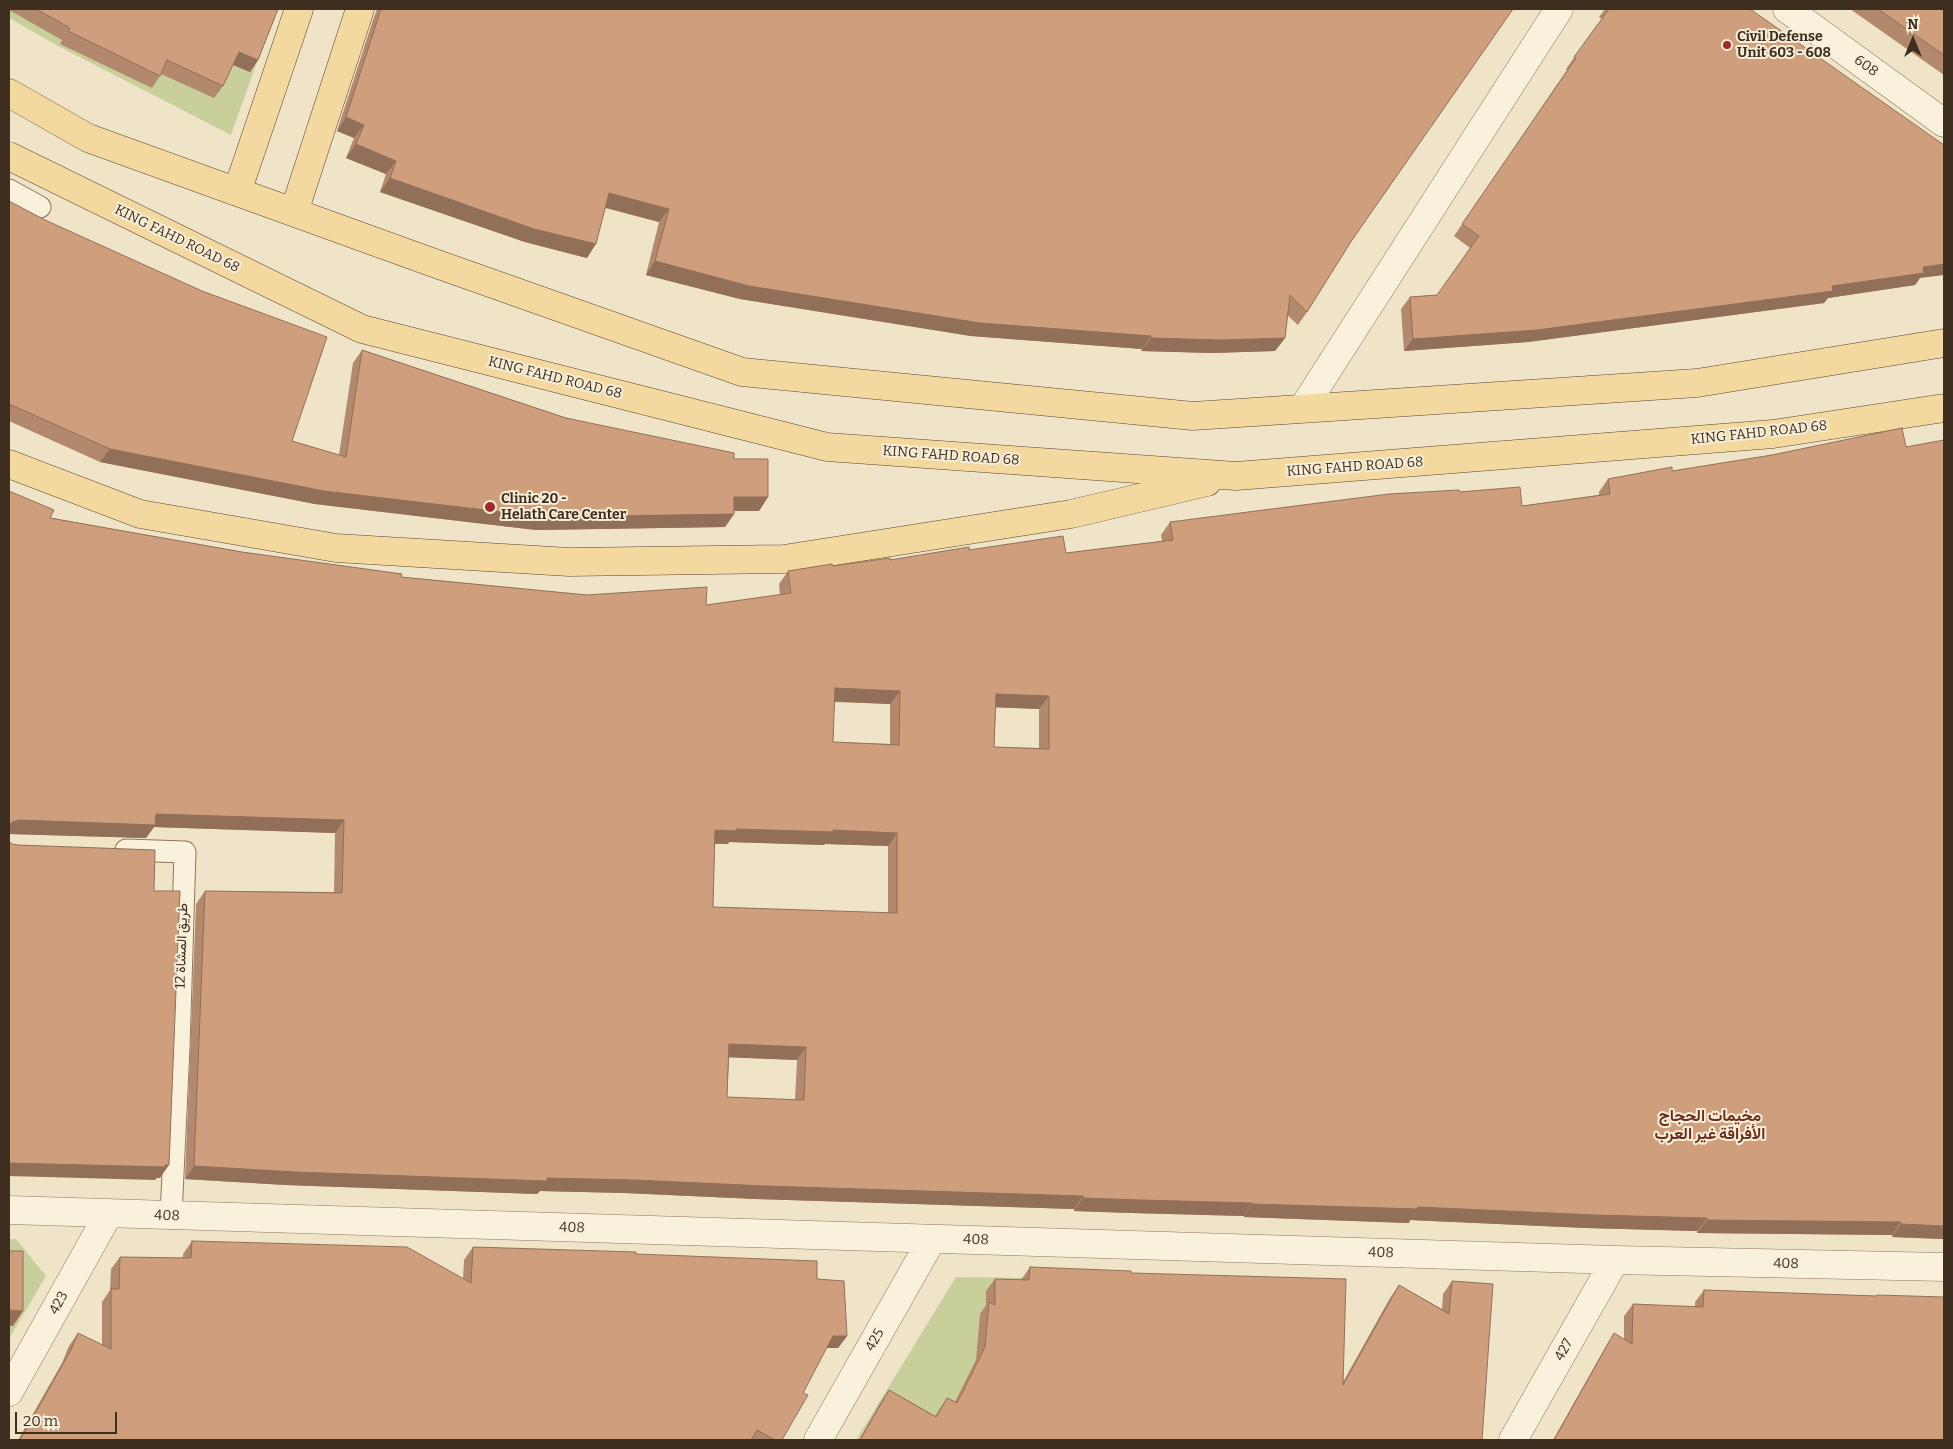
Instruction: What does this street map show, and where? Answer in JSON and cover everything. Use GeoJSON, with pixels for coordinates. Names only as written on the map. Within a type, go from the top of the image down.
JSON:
{"type":"FeatureCollection","features":[{"type":"Feature","properties":{"kind":"main road"},"geometry":{"type":"LineString","coordinates":[[238,192],[299,9]]}},
{"type":"Feature","properties":{"kind":"main road"},"geometry":{"type":"LineString","coordinates":[[294,212],[360,9]]}},
{"type":"Feature","properties":{"kind":"main road"},"geometry":{"type":"LineString","coordinates":[[9,93],[88,138],[742,372],[1193,416],[1697,383],[1944,343]]}},
{"type":"Feature","properties":{"kind":"main road","name":"KING FAHD ROAD 68"},"geometry":{"type":"LineString","coordinates":[[9,156],[362,329],[827,448],[1236,476],[1773,434],[1944,408]]}},
{"type":"Feature","properties":{"kind":"main road"},"geometry":{"type":"LineString","coordinates":[[9,464],[140,514],[336,548],[569,562],[784,559],[1071,514],[1236,476]]}},
{"type":"Feature","properties":{"kind":"street"},"geometry":{"type":"LineString","coordinates":[[1303,408],[1560,9]]}},
{"type":"Feature","properties":{"kind":"street","name":"608"},"geometry":{"type":"LineString","coordinates":[[1787,9],[1944,123]]}},
{"type":"Feature","properties":{"kind":"street"},"geometry":{"type":"LineString","coordinates":[[9,190],[40,207]]}},
{"type":"Feature","properties":{"kind":"street","name":"طريق المشاة 12"},"geometry":{"type":"LineString","coordinates":[[106,850],[185,852],[179,1048],[171,1216]]}},
{"type":"Feature","properties":{"kind":"street","name":"408"},"geometry":{"type":"LineString","coordinates":[[9,1210],[1616,1260],[1944,1267]]}},
{"type":"Feature","properties":{"kind":"street","name":"423"},"geometry":{"type":"LineString","coordinates":[[9,1392],[109,1214]]}},
{"type":"Feature","properties":{"kind":"street","name":"425"},"geometry":{"type":"LineString","coordinates":[[818,1440],[932,1239]]}},
{"type":"Feature","properties":{"kind":"street","name":"427"},"geometry":{"type":"LineString","coordinates":[[1514,1440],[1616,1260]]}},
{"type":"Feature","properties":{"kind":"green space"},"geometry":{"type":"Polygon","coordinates":[[[9,9],[276,9],[231,135],[58,46],[9,18],[9,9]]]}},
{"type":"Feature","properties":{"kind":"green space"},"geometry":{"type":"Polygon","coordinates":[[[9,1239],[16,1239],[46,1276],[9,1339],[9,1239]]]}},
{"type":"Feature","properties":{"kind":"green space"},"geometry":{"type":"Polygon","coordinates":[[[956,1277],[1125,1279],[1079,1440],[856,1440],[956,1277]]]}},
{"type":"Feature","properties":{"kind":"building"},"geometry":{"type":"Polygon","coordinates":[[[36,9],[278,9],[258,60],[239,52],[223,86],[167,60],[160,76],[68,31],[70,28],[36,9]]]}},
{"type":"Feature","properties":{"kind":"building"},"geometry":{"type":"Polygon","coordinates":[[[381,9],[1513,9],[1352,240],[1307,312],[1290,295],[1285,338],[1221,340],[1151,338],[1151,336],[980,323],[749,286],[655,261],[669,209],[609,193],[596,244],[534,229],[390,178],[396,161],[356,144],[364,125],[346,117],[381,9]]]}},
{"type":"Feature","properties":{"kind":"building"},"geometry":{"type":"Polygon","coordinates":[[[1609,9],[1750,9],[1944,145],[1944,264],[1923,267],[1924,273],[1832,286],[1833,291],[1537,330],[1413,339],[1410,297],[1437,295],[1479,236],[1462,224],[1576,58],[1574,57],[1609,9]]]}},
{"type":"Feature","properties":{"kind":"building"},"geometry":{"type":"Polygon","coordinates":[[[1878,9],[1944,9],[1944,55],[1878,9]]]}},
{"type":"Feature","properties":{"kind":"building"},"geometry":{"type":"Polygon","coordinates":[[[9,201],[45,220],[202,291],[327,337],[292,441],[346,457],[362,350],[566,418],[734,453],[734,459],[768,459],[768,497],[734,497],[734,514],[545,517],[324,491],[110,449],[9,404],[9,201]]]}},
{"type":"Feature","properties":{"kind":"building"},"geometry":{"type":"Polygon","coordinates":[[[1902,428],[1906,447],[1944,440],[1944,1226],[1901,1224],[1901,1222],[1707,1220],[1707,1218],[1418,1207],[1418,1209],[1253,1204],[634,1180],[547,1178],[547,1181],[295,1172],[194,1166],[205,891],[342,893],[344,820],[156,814],[155,825],[19,820],[9,825],[9,491],[54,510],[50,518],[242,552],[402,574],[401,577],[587,595],[707,587],[706,605],[791,593],[788,571],[832,564],[833,566],[890,558],[890,560],[969,547],[969,550],[1063,536],[1066,553],[1173,540],[1170,522],[1389,494],[1459,490],[1459,492],[1520,487],[1522,506],[1610,494],[1608,479],[1672,467],[1672,471],[1772,455],[1902,428]],[[835,688],[833,742],[899,745],[900,691],[835,688]],[[996,694],[994,747],[1049,749],[1049,696],[996,694]],[[737,829],[737,831],[715,830],[713,907],[897,913],[897,833],[833,830],[833,832],[737,829]],[[729,1044],[727,1097],[804,1100],[806,1047],[729,1044]]]}},
{"type":"Feature","properties":{"kind":"building"},"geometry":{"type":"Polygon","coordinates":[[[9,841],[12,844],[18,845],[155,850],[154,891],[180,891],[169,1165],[165,1165],[165,1167],[9,1163],[9,841]]]}},
{"type":"Feature","properties":{"kind":"building"},"geometry":{"type":"Polygon","coordinates":[[[192,1241],[407,1247],[471,1283],[473,1247],[636,1252],[636,1254],[817,1261],[817,1279],[844,1281],[847,1336],[833,1336],[803,1393],[808,1395],[782,1440],[775,1440],[757,1430],[751,1440],[20,1440],[71,1350],[78,1333],[111,1349],[111,1289],[119,1289],[120,1257],[191,1258],[192,1241]]]}},
{"type":"Feature","properties":{"kind":"building"},"geometry":{"type":"Polygon","coordinates":[[[9,1251],[23,1251],[23,1311],[9,1310],[9,1251]]]}},
{"type":"Feature","properties":{"kind":"building"},"geometry":{"type":"Polygon","coordinates":[[[1030,1267],[1131,1271],[1131,1273],[1346,1279],[1343,1385],[1399,1285],[1449,1314],[1452,1281],[1493,1284],[1482,1440],[860,1440],[889,1390],[936,1417],[947,1398],[957,1403],[985,1347],[989,1302],[995,1305],[995,1279],[1029,1280],[1030,1267]]]}},
{"type":"Feature","properties":{"kind":"building"},"geometry":{"type":"Polygon","coordinates":[[[1704,1290],[1944,1297],[1944,1440],[1554,1440],[1614,1333],[1632,1344],[1633,1304],[1703,1307],[1704,1290]]]}},
{"type":"Feature","properties":{"kind":"place","name":"Civil Defense Unit 603 - 608"},"geometry":{"type":"Point","coordinates":[1727,45]}},
{"type":"Feature","properties":{"kind":"place","name":"Clinic 20 - Helath Care Center"},"geometry":{"type":"Point","coordinates":[490,507]}},
{"type":"Feature","properties":{"kind":"district","name":"مخيمات الحجاج الأفراقة غير العرب"},"geometry":{"type":"Point","coordinates":[1710,1126]}}]}
